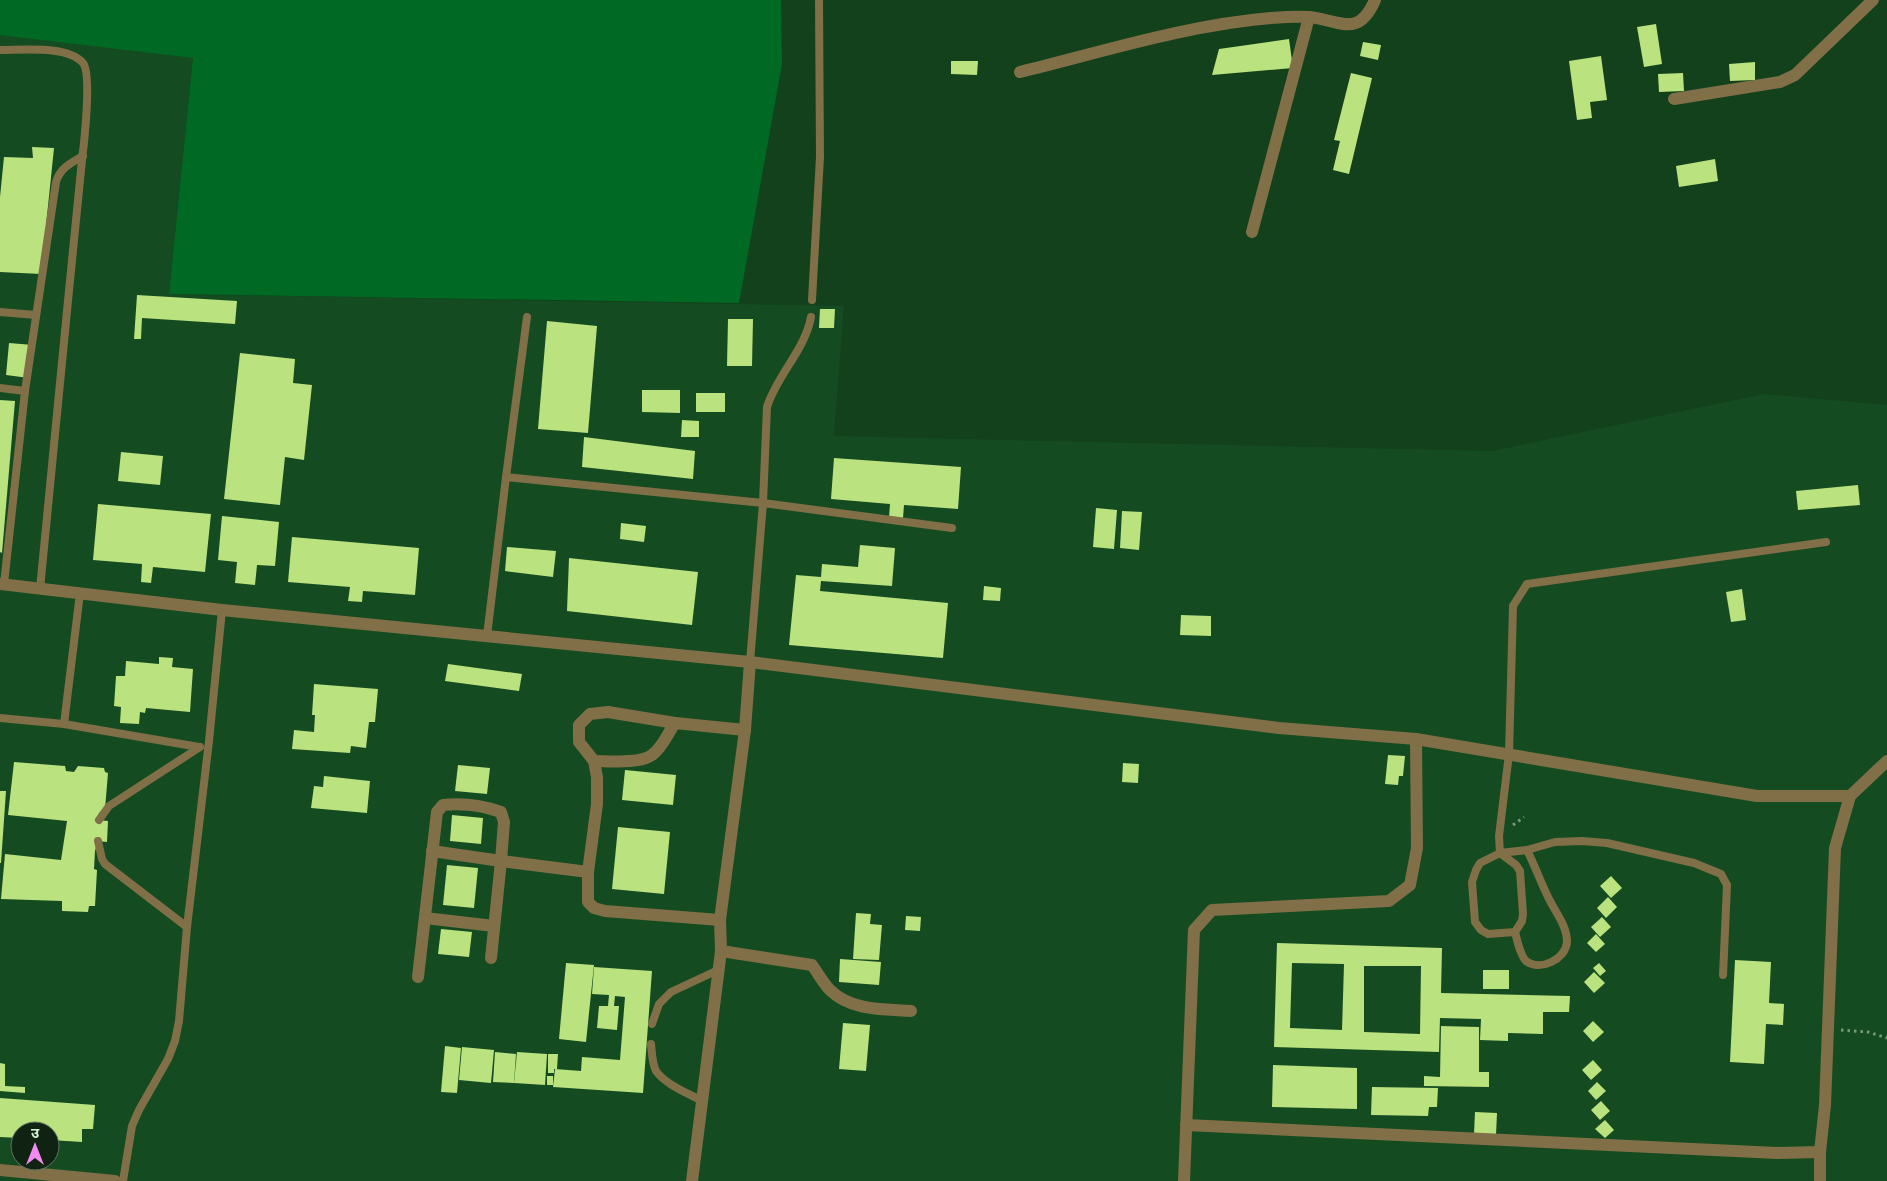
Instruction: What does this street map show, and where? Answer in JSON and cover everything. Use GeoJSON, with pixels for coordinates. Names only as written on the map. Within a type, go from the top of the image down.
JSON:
{"type":"FeatureCollection","features":[{"type":"Feature","properties":{"kind":"street"},"geometry":{"type":"LineString","coordinates":[[1020,72],[1191,30],[1270,18],[1309,17],[1347,26],[1363,20],[1375,0]]}},
{"type":"Feature","properties":{"kind":"street"},"geometry":{"type":"LineString","coordinates":[[1674,99],[1780,82],[1787,79],[1795,75],[1873,0]]}},
{"type":"Feature","properties":{"kind":"street"},"geometry":{"type":"LineString","coordinates":[[1252,232],[1309,17]]}},
{"type":"Feature","properties":{"kind":"street"},"geometry":{"type":"LineString","coordinates":[[2,584],[222,610],[750,662],[1280,728],[1416,739],[1757,796],[1850,796]]}},
{"type":"Feature","properties":{"kind":"street"},"geometry":{"type":"LineString","coordinates":[[691,1180],[721,951],[720,920],[745,730],[750,662]]}},
{"type":"Feature","properties":{"kind":"street"},"geometry":{"type":"LineString","coordinates":[[720,920],[605,911],[594,908],[588,902],[588,872],[597,804],[597,777],[594,760],[580,742],[580,725],[590,714],[608,712],[674,723],[745,730]]}},
{"type":"Feature","properties":{"kind":"street"},"geometry":{"type":"LineString","coordinates":[[594,760],[636,760],[652,756],[674,723]]}},
{"type":"Feature","properties":{"kind":"street"},"geometry":{"type":"LineString","coordinates":[[1184,1181],[1194,930],[1212,910],[1389,901],[1410,885],[1417,848],[1416,739]]}},
{"type":"Feature","properties":{"kind":"street"},"geometry":{"type":"LineString","coordinates":[[1820,1181],[1820,1152],[1825,1105],[1835,848],[1850,796],[1887,761]]}},
{"type":"Feature","properties":{"kind":"street"},"geometry":{"type":"LineString","coordinates":[[418,977],[437,812],[443,805],[452,804],[492,808],[501,812],[504,822],[502,861],[491,958]]}},
{"type":"Feature","properties":{"kind":"street"},"geometry":{"type":"LineString","coordinates":[[432,851],[588,872]]}},
{"type":"Feature","properties":{"kind":"street"},"geometry":{"type":"LineString","coordinates":[[425,918],[494,926]]}},
{"type":"Feature","properties":{"kind":"street"},"geometry":{"type":"LineString","coordinates":[[721,951],[812,965],[830,990],[846,1003],[878,1009],[911,1011]]}},
{"type":"Feature","properties":{"kind":"street"},"geometry":{"type":"LineString","coordinates":[[1186,1125],[1777,1153],[1820,1152]]}},
{"type":"Feature","properties":{"kind":"street"},"geometry":{"type":"LineString","coordinates":[[0,1170],[19,1176],[115,1181]]}},
{"type":"Feature","properties":{"kind":"lane"},"geometry":{"type":"LineString","coordinates":[[812,300],[820,157],[819,0]]}},
{"type":"Feature","properties":{"kind":"lane"},"geometry":{"type":"LineString","coordinates":[[0,50],[59,51],[73,55],[84,64],[88,78],[83,156],[56,412],[40,589]]}},
{"type":"Feature","properties":{"kind":"lane"},"geometry":{"type":"LineString","coordinates":[[2,584],[25,391],[58,175],[64,168],[83,156]]}},
{"type":"Feature","properties":{"kind":"lane"},"geometry":{"type":"LineString","coordinates":[[0,312],[36,315]]}},
{"type":"Feature","properties":{"kind":"lane"},"geometry":{"type":"LineString","coordinates":[[750,662],[763,503],[767,407],[771,395],[806,333],[811,316]]}},
{"type":"Feature","properties":{"kind":"lane"},"geometry":{"type":"LineString","coordinates":[[487,636],[527,317]]}},
{"type":"Feature","properties":{"kind":"lane"},"geometry":{"type":"LineString","coordinates":[[0,388],[25,391]]}},
{"type":"Feature","properties":{"kind":"lane"},"geometry":{"type":"LineString","coordinates":[[506,477],[763,503],[952,528]]}},
{"type":"Feature","properties":{"kind":"lane"},"geometry":{"type":"LineString","coordinates":[[1723,975],[1726,885],[1720,874],[1694,863],[1607,843],[1582,841],[1555,842],[1527,850],[1500,853],[1480,864],[1472,882],[1475,922],[1481,930],[1488,934],[1514,932],[1522,921],[1523,914],[1520,871],[1516,865],[1500,853],[1498,836],[1509,754],[1513,606],[1527,584],[1826,542]]}},
{"type":"Feature","properties":{"kind":"lane"},"geometry":{"type":"LineString","coordinates":[[64,724],[80,593]]}},
{"type":"Feature","properties":{"kind":"lane"},"geometry":{"type":"LineString","coordinates":[[123,1181],[132,1126],[168,1059],[175,1041],[179,1021],[187,927],[222,610]]}},
{"type":"Feature","properties":{"kind":"lane"},"geometry":{"type":"LineString","coordinates":[[0,718],[64,724],[199,747]]}},
{"type":"Feature","properties":{"kind":"lane"},"geometry":{"type":"LineString","coordinates":[[99,820],[109,806],[209,741]]}},
{"type":"Feature","properties":{"kind":"lane"},"geometry":{"type":"LineString","coordinates":[[98,842],[105,864],[187,927]]}},
{"type":"Feature","properties":{"kind":"lane"},"geometry":{"type":"LineString","coordinates":[[1514,932],[1524,960],[1534,966],[1542,966],[1563,954],[1565,950],[1567,942],[1565,929],[1527,850]]}},
{"type":"Feature","properties":{"kind":"lane"},"geometry":{"type":"LineString","coordinates":[[652,1024],[659,1004],[671,992],[718,970]]}},
{"type":"Feature","properties":{"kind":"lane"},"geometry":{"type":"LineString","coordinates":[[651,1044],[652,1060],[656,1071],[669,1083],[702,1101]]}},
{"type":"Feature","properties":{"kind":"path"},"geometry":{"type":"LineString","coordinates":[[1828,1028],[1868,1032],[1887,1038]]}},
{"type":"Feature","properties":{"kind":"shaded area"},"geometry":{"type":"Polygon","coordinates":[[[0,0],[781,0],[782,64],[739,303],[169,294],[193,58],[0,35],[0,0]]]}},
{"type":"Feature","properties":{"kind":"shaded area"},"geometry":{"type":"Polygon","coordinates":[[[0,33],[193,58],[169,294],[844,306],[834,436],[1492,451],[1764,394],[1887,405],[1887,1181],[0,1181],[0,33]]]}},
{"type":"Feature","properties":{"kind":"building"},"geometry":{"type":"Polygon","coordinates":[[[1656,24],[1662,64],[1644,67],[1637,27],[1656,24]]]}},
{"type":"Feature","properties":{"kind":"building"},"geometry":{"type":"Polygon","coordinates":[[[1289,39],[1293,68],[1212,75],[1219,49],[1289,39]]]}},
{"type":"Feature","properties":{"kind":"building"},"geometry":{"type":"Polygon","coordinates":[[[1363,42],[1381,45],[1378,60],[1360,56],[1363,42]]]}},
{"type":"Feature","properties":{"kind":"building"},"geometry":{"type":"Polygon","coordinates":[[[1601,56],[1607,100],[1590,102],[1592,118],[1577,120],[1569,61],[1601,56]]]}},
{"type":"Feature","properties":{"kind":"building"},"geometry":{"type":"Polygon","coordinates":[[[951,61],[978,61],[977,75],[951,74],[951,61]]]}},
{"type":"Feature","properties":{"kind":"building"},"geometry":{"type":"Polygon","coordinates":[[[1755,62],[1755,80],[1730,81],[1729,64],[1755,62]]]}},
{"type":"Feature","properties":{"kind":"building"},"geometry":{"type":"Polygon","coordinates":[[[1351,73],[1372,78],[1349,174],[1333,170],[1340,141],[1334,140],[1351,73]]]}},
{"type":"Feature","properties":{"kind":"building"},"geometry":{"type":"Polygon","coordinates":[[[1683,73],[1684,91],[1659,92],[1658,74],[1683,73]]]}},
{"type":"Feature","properties":{"kind":"building"},"geometry":{"type":"Polygon","coordinates":[[[32,147],[54,148],[41,274],[0,272],[0,197],[4,157],[33,158],[32,147]]]}},
{"type":"Feature","properties":{"kind":"building"},"geometry":{"type":"Polygon","coordinates":[[[1715,159],[1718,181],[1679,187],[1676,166],[1715,159]]]}},
{"type":"Feature","properties":{"kind":"building"},"geometry":{"type":"Polygon","coordinates":[[[137,295],[237,301],[235,324],[142,318],[141,339],[134,339],[137,295]]]}},
{"type":"Feature","properties":{"kind":"building"},"geometry":{"type":"Polygon","coordinates":[[[820,309],[835,309],[834,328],[819,328],[820,309]]]}},
{"type":"Feature","properties":{"kind":"building"},"geometry":{"type":"Polygon","coordinates":[[[728,319],[753,319],[752,366],[727,366],[728,319]]]}},
{"type":"Feature","properties":{"kind":"building"},"geometry":{"type":"Polygon","coordinates":[[[547,321],[597,326],[588,433],[538,429],[547,321]]]}},
{"type":"Feature","properties":{"kind":"building"},"geometry":{"type":"Polygon","coordinates":[[[9,343],[33,345],[29,378],[6,375],[9,343]]]}},
{"type":"Feature","properties":{"kind":"building"},"geometry":{"type":"Polygon","coordinates":[[[240,353],[295,359],[293,383],[312,385],[304,460],[285,457],[280,505],[224,499],[240,353]]]}},
{"type":"Feature","properties":{"kind":"building"},"geometry":{"type":"Polygon","coordinates":[[[642,390],[680,390],[680,413],[642,412],[642,390]]]}},
{"type":"Feature","properties":{"kind":"building"},"geometry":{"type":"Polygon","coordinates":[[[696,393],[725,393],[725,412],[696,412],[696,393]]]}},
{"type":"Feature","properties":{"kind":"building"},"geometry":{"type":"Polygon","coordinates":[[[0,400],[15,401],[2,553],[0,552],[0,400]]]}},
{"type":"Feature","properties":{"kind":"building"},"geometry":{"type":"Polygon","coordinates":[[[682,420],[699,421],[699,437],[681,437],[682,420]]]}},
{"type":"Feature","properties":{"kind":"building"},"geometry":{"type":"Polygon","coordinates":[[[584,437],[695,451],[693,479],[582,467],[584,437]]]}},
{"type":"Feature","properties":{"kind":"building"},"geometry":{"type":"Polygon","coordinates":[[[121,452],[163,456],[160,485],[118,481],[121,452]]]}},
{"type":"Feature","properties":{"kind":"building"},"geometry":{"type":"Polygon","coordinates":[[[834,458],[961,467],[958,509],[904,505],[903,518],[889,518],[890,504],[831,499],[834,458]]]}},
{"type":"Feature","properties":{"kind":"building"},"geometry":{"type":"Polygon","coordinates":[[[1858,485],[1860,505],[1798,510],[1796,491],[1858,485]]]}},
{"type":"Feature","properties":{"kind":"building"},"geometry":{"type":"Polygon","coordinates":[[[98,504],[211,514],[205,572],[153,567],[151,583],[141,582],[142,564],[93,560],[98,504]]]}},
{"type":"Feature","properties":{"kind":"building"},"geometry":{"type":"Polygon","coordinates":[[[1096,508],[1117,510],[1114,549],[1093,547],[1096,508]]]}},
{"type":"Feature","properties":{"kind":"building"},"geometry":{"type":"Polygon","coordinates":[[[1122,511],[1142,512],[1139,550],[1120,548],[1122,511]]]}},
{"type":"Feature","properties":{"kind":"building"},"geometry":{"type":"Polygon","coordinates":[[[222,516],[279,522],[275,566],[257,565],[255,585],[235,583],[237,562],[218,560],[222,516]]]}},
{"type":"Feature","properties":{"kind":"building"},"geometry":{"type":"Polygon","coordinates":[[[621,523],[646,526],[644,542],[620,539],[621,523]]]}},
{"type":"Feature","properties":{"kind":"building"},"geometry":{"type":"Polygon","coordinates":[[[292,537],[419,548],[415,595],[363,591],[362,602],[348,601],[350,587],[288,582],[292,537]]]}},
{"type":"Feature","properties":{"kind":"building"},"geometry":{"type":"Polygon","coordinates":[[[860,545],[895,548],[892,586],[821,581],[820,591],[948,603],[943,658],[789,645],[796,575],[821,577],[822,564],[858,567],[860,545]]]}},
{"type":"Feature","properties":{"kind":"building"},"geometry":{"type":"Polygon","coordinates":[[[507,547],[556,551],[553,577],[505,571],[507,547]]]}},
{"type":"Feature","properties":{"kind":"building"},"geometry":{"type":"Polygon","coordinates":[[[569,558],[698,572],[692,625],[567,611],[569,558]]]}},
{"type":"Feature","properties":{"kind":"building"},"geometry":{"type":"Polygon","coordinates":[[[984,586],[1001,588],[1000,601],[983,600],[984,586]]]}},
{"type":"Feature","properties":{"kind":"building"},"geometry":{"type":"Polygon","coordinates":[[[1742,589],[1746,620],[1731,622],[1726,592],[1742,589]]]}},
{"type":"Feature","properties":{"kind":"building"},"geometry":{"type":"Polygon","coordinates":[[[1181,615],[1211,616],[1211,636],[1180,635],[1181,615]]]}},
{"type":"Feature","properties":{"kind":"building"},"geometry":{"type":"Polygon","coordinates":[[[159,657],[173,658],[172,667],[193,669],[190,712],[146,708],[145,713],[140,712],[139,724],[120,723],[121,707],[114,706],[116,676],[125,676],[126,661],[159,664],[159,657]]]}},
{"type":"Feature","properties":{"kind":"building"},"geometry":{"type":"Polygon","coordinates":[[[448,664],[522,674],[519,691],[445,681],[448,664]]]}},
{"type":"Feature","properties":{"kind":"building"},"geometry":{"type":"Polygon","coordinates":[[[314,684],[378,689],[375,722],[369,722],[366,748],[351,746],[350,753],[292,749],[294,730],[314,732],[315,715],[312,715],[314,684]]]}},
{"type":"Feature","properties":{"kind":"building"},"geometry":{"type":"Polygon","coordinates":[[[1388,755],[1405,756],[1403,776],[1399,776],[1398,785],[1385,784],[1388,755]]]}},
{"type":"Feature","properties":{"kind":"building"},"geometry":{"type":"Polygon","coordinates":[[[14,762],[65,766],[66,771],[74,772],[78,766],[104,768],[105,772],[108,773],[105,809],[99,813],[97,820],[108,821],[107,842],[98,841],[95,851],[94,869],[97,870],[95,906],[89,906],[88,912],[62,911],[62,901],[1,899],[5,854],[61,860],[67,821],[8,815],[14,762]]]}},
{"type":"Feature","properties":{"kind":"building"},"geometry":{"type":"Polygon","coordinates":[[[1123,763],[1139,764],[1138,783],[1122,782],[1123,763]]]}},
{"type":"Feature","properties":{"kind":"building"},"geometry":{"type":"Polygon","coordinates":[[[458,765],[490,768],[487,794],[455,791],[458,765]]]}},
{"type":"Feature","properties":{"kind":"building"},"geometry":{"type":"Polygon","coordinates":[[[625,770],[676,775],[673,805],[622,800],[625,770]]]}},
{"type":"Feature","properties":{"kind":"building"},"geometry":{"type":"Polygon","coordinates":[[[324,776],[370,781],[367,813],[311,808],[314,786],[323,787],[324,776]]]}},
{"type":"Feature","properties":{"kind":"building"},"geometry":{"type":"Polygon","coordinates":[[[0,791],[6,791],[1,863],[0,863],[0,791]]]}},
{"type":"Feature","properties":{"kind":"building"},"geometry":{"type":"Polygon","coordinates":[[[452,815],[483,818],[481,844],[450,841],[452,815]]]}},
{"type":"Feature","properties":{"kind":"building"},"geometry":{"type":"Polygon","coordinates":[[[618,827],[670,832],[664,894],[612,889],[618,827]]]}},
{"type":"Feature","properties":{"kind":"building"},"geometry":{"type":"Polygon","coordinates":[[[447,865],[478,868],[474,908],[443,905],[447,865]]]}},
{"type":"Feature","properties":{"kind":"building"},"geometry":{"type":"Polygon","coordinates":[[[1611,876],[1622,888],[1611,898],[1600,886],[1611,876]]]}},
{"type":"Feature","properties":{"kind":"building"},"geometry":{"type":"Polygon","coordinates":[[[1608,897],[1617,907],[1606,918],[1597,908],[1608,897]]]}},
{"type":"Feature","properties":{"kind":"building"},"geometry":{"type":"Polygon","coordinates":[[[856,913],[871,914],[870,924],[882,925],[879,960],[853,959],[856,913]]]}},
{"type":"Feature","properties":{"kind":"building"},"geometry":{"type":"Polygon","coordinates":[[[906,916],[921,917],[920,931],[905,930],[906,916]]]}},
{"type":"Feature","properties":{"kind":"building"},"geometry":{"type":"Polygon","coordinates":[[[1602,917],[1611,927],[1600,937],[1591,927],[1602,917]]]}},
{"type":"Feature","properties":{"kind":"building"},"geometry":{"type":"Polygon","coordinates":[[[441,929],[472,932],[469,957],[438,954],[441,929]]]}},
{"type":"Feature","properties":{"kind":"building"},"geometry":{"type":"Polygon","coordinates":[[[1596,934],[1605,944],[1596,952],[1587,943],[1596,934]]]}},
{"type":"Feature","properties":{"kind":"building"},"geometry":{"type":"Polygon","coordinates":[[[1277,943],[1442,948],[1441,993],[1570,996],[1569,1012],[1543,1012],[1543,1034],[1508,1033],[1508,1041],[1480,1040],[1481,1019],[1440,1018],[1439,1052],[1274,1047],[1277,943]],[[1292,963],[1290,1028],[1342,1030],[1344,964],[1292,963]],[[1364,966],[1364,1032],[1420,1034],[1421,966],[1364,966]]]}},
{"type":"Feature","properties":{"kind":"building"},"geometry":{"type":"Polygon","coordinates":[[[840,959],[881,962],[879,985],[839,982],[840,959]]]}},
{"type":"Feature","properties":{"kind":"building"},"geometry":{"type":"Polygon","coordinates":[[[1735,960],[1771,962],[1769,1003],[1784,1004],[1783,1025],[1766,1024],[1764,1064],[1730,1062],[1735,960]]]}},
{"type":"Feature","properties":{"kind":"building"},"geometry":{"type":"Polygon","coordinates":[[[566,963],[594,965],[586,1042],[559,1039],[566,963]]]}},
{"type":"Feature","properties":{"kind":"building"},"geometry":{"type":"Polygon","coordinates":[[[1599,963],[1606,971],[1600,976],[1593,968],[1599,963]]]}},
{"type":"Feature","properties":{"kind":"building"},"geometry":{"type":"Polygon","coordinates":[[[594,967],[652,971],[643,1093],[553,1087],[555,1069],[581,1071],[582,1057],[620,1060],[625,997],[615,996],[614,1006],[619,1006],[617,1030],[597,1028],[599,1006],[608,1006],[609,995],[592,994],[594,967]]]}},
{"type":"Feature","properties":{"kind":"building"},"geometry":{"type":"Polygon","coordinates":[[[1483,970],[1509,970],[1509,989],[1483,989],[1483,970]]]}},
{"type":"Feature","properties":{"kind":"building"},"geometry":{"type":"Polygon","coordinates":[[[1594,972],[1605,983],[1594,993],[1584,982],[1594,972]]]}},
{"type":"Feature","properties":{"kind":"building"},"geometry":{"type":"Polygon","coordinates":[[[1593,1021],[1604,1032],[1593,1042],[1583,1031],[1593,1021]]]}},
{"type":"Feature","properties":{"kind":"building"},"geometry":{"type":"Polygon","coordinates":[[[843,1023],[870,1025],[866,1071],[839,1069],[843,1023]]]}},
{"type":"Feature","properties":{"kind":"building"},"geometry":{"type":"Polygon","coordinates":[[[1441,1026],[1479,1027],[1479,1072],[1489,1072],[1489,1087],[1424,1086],[1424,1076],[1440,1077],[1441,1026]]]}},
{"type":"Feature","properties":{"kind":"building"},"geometry":{"type":"Polygon","coordinates":[[[445,1046],[461,1048],[457,1093],[441,1092],[445,1046]]]}},
{"type":"Feature","properties":{"kind":"building"},"geometry":{"type":"Polygon","coordinates":[[[462,1047],[494,1050],[491,1083],[459,1080],[462,1047]]]}},
{"type":"Feature","properties":{"kind":"building"},"geometry":{"type":"Polygon","coordinates":[[[495,1052],[516,1054],[514,1083],[493,1082],[495,1052]]]}},
{"type":"Feature","properties":{"kind":"building"},"geometry":{"type":"Polygon","coordinates":[[[517,1052],[547,1054],[545,1085],[514,1083],[517,1052]]]}},
{"type":"Feature","properties":{"kind":"building"},"geometry":{"type":"Polygon","coordinates":[[[548,1054],[558,1054],[557,1069],[554,1069],[554,1073],[548,1073],[548,1054]]]}},
{"type":"Feature","properties":{"kind":"building"},"geometry":{"type":"Polygon","coordinates":[[[1593,1060],[1602,1070],[1591,1080],[1582,1070],[1593,1060]]]}},
{"type":"Feature","properties":{"kind":"building"},"geometry":{"type":"Polygon","coordinates":[[[0,1063],[5,1064],[5,1086],[25,1087],[25,1093],[0,1091],[0,1063]]]}},
{"type":"Feature","properties":{"kind":"building"},"geometry":{"type":"Polygon","coordinates":[[[1273,1065],[1357,1068],[1357,1109],[1272,1107],[1273,1065]]]}},
{"type":"Feature","properties":{"kind":"building"},"geometry":{"type":"Polygon","coordinates":[[[547,1076],[553,1076],[553,1085],[547,1085],[547,1076]]]}},
{"type":"Feature","properties":{"kind":"building"},"geometry":{"type":"Polygon","coordinates":[[[1597,1082],[1606,1091],[1596,1100],[1588,1091],[1597,1082]]]}},
{"type":"Feature","properties":{"kind":"building"},"geometry":{"type":"Polygon","coordinates":[[[1372,1087],[1438,1088],[1437,1107],[1429,1107],[1428,1116],[1371,1115],[1372,1087]]]}},
{"type":"Feature","properties":{"kind":"building"},"geometry":{"type":"Polygon","coordinates":[[[0,1098],[95,1105],[93,1129],[82,1129],[82,1142],[60,1141],[60,1121],[10,1121],[10,1138],[0,1137],[0,1098]]]}},
{"type":"Feature","properties":{"kind":"building"},"geometry":{"type":"Polygon","coordinates":[[[1601,1101],[1610,1111],[1600,1120],[1591,1110],[1601,1101]]]}},
{"type":"Feature","properties":{"kind":"building"},"geometry":{"type":"Polygon","coordinates":[[[1475,1112],[1497,1113],[1496,1135],[1474,1134],[1475,1112]]]}},
{"type":"Feature","properties":{"kind":"building"},"geometry":{"type":"Polygon","coordinates":[[[1605,1120],[1614,1130],[1605,1138],[1595,1129],[1605,1120]]]}}]}
